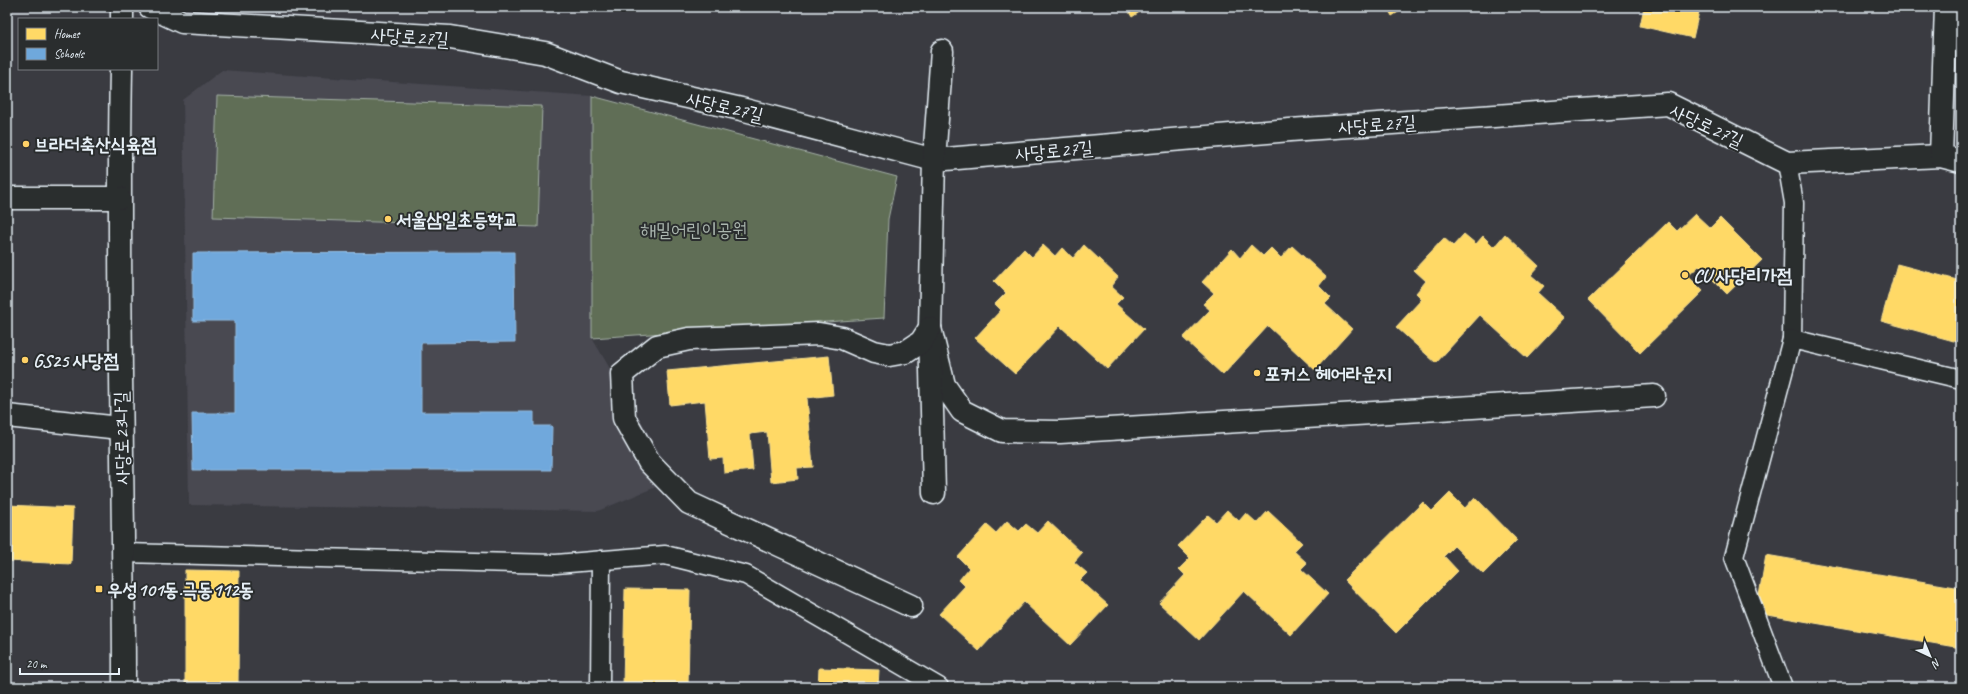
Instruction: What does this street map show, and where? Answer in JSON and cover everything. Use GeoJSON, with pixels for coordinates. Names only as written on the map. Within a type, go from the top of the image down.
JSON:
{"type":"FeatureCollection","features":[{"type":"Feature","properties":{"kind":"street"},"geometry":{"type":"LineString","coordinates":[[122,7],[122,18]]}},
{"type":"Feature","properties":{"kind":"street","name":"사당로27길"},"geometry":{"type":"LineString","coordinates":[[150,7],[182,22],[450,37],[545,53],[621,82],[748,111],[934,160],[1282,131],[1668,104],[1787,163],[1951,158]]}},
{"type":"Feature","properties":{"kind":"street"},"geometry":{"type":"LineString","coordinates":[[1946,7],[1951,158]]}},
{"type":"Feature","properties":{"kind":"street"},"geometry":{"type":"LineString","coordinates":[[934,493],[930,328],[934,160],[942,51]]}},
{"type":"Feature","properties":{"kind":"street","name":"사당로23나길"},"geometry":{"type":"LineString","coordinates":[[121,70],[119,198],[120,428],[124,553],[124,687]]}},
{"type":"Feature","properties":{"kind":"street"},"geometry":{"type":"LineString","coordinates":[[7,198],[119,198]]}},
{"type":"Feature","properties":{"kind":"street"},"geometry":{"type":"LineString","coordinates":[[930,328],[944,385],[962,411],[1002,431],[1060,432],[1654,396]]}},
{"type":"Feature","properties":{"kind":"street"},"geometry":{"type":"LineString","coordinates":[[911,606],[689,502],[649,462],[624,418],[622,374],[657,346],[689,339],[819,334],[842,338],[874,352],[889,355],[906,352],[921,342],[930,328]]}},
{"type":"Feature","properties":{"kind":"street"},"geometry":{"type":"LineString","coordinates":[[7,416],[120,428]]}},
{"type":"Feature","properties":{"kind":"lane"},"geometry":{"type":"LineString","coordinates":[[1783,687],[1734,557],[1792,339],[1794,203],[1787,163]]}},
{"type":"Feature","properties":{"kind":"lane"},"geometry":{"type":"LineString","coordinates":[[1792,339],[1961,380]]}},
{"type":"Feature","properties":{"kind":"lane"},"geometry":{"type":"LineString","coordinates":[[124,553],[556,564],[665,555],[746,575],[939,687]]}},
{"type":"Feature","properties":{"kind":"lane"},"geometry":{"type":"LineString","coordinates":[[600,687],[601,560]]}},
{"type":"Feature","properties":{"kind":"shaded area","name":"서울삼일초등학교"},"geometry":{"type":"Polygon","coordinates":[[[222,70],[592,96],[592,338],[675,479],[598,511],[189,505],[183,100],[222,70]]]}},
{"type":"Feature","properties":{"kind":"green space"},"geometry":{"type":"Polygon","coordinates":[[[217,96],[542,106],[538,227],[213,217],[217,96]]]}},
{"type":"Feature","properties":{"kind":"green space","name":"해밀어린이공원"},"geometry":{"type":"Polygon","coordinates":[[[592,96],[897,177],[888,219],[884,318],[592,338],[592,96]]]}},
{"type":"Feature","properties":{"kind":"building: Homes"},"geometry":{"type":"Polygon","coordinates":[[[863,7],[874,7],[866,12],[863,7]]]}},
{"type":"Feature","properties":{"kind":"building: Homes"},"geometry":{"type":"Polygon","coordinates":[[[1126,7],[1147,7],[1132,17],[1126,7]]]}},
{"type":"Feature","properties":{"kind":"building: Homes"},"geometry":{"type":"Polygon","coordinates":[[[1387,7],[1406,7],[1392,16],[1387,7]]]}},
{"type":"Feature","properties":{"kind":"building: Homes"},"geometry":{"type":"Polygon","coordinates":[[[1644,7],[1700,7],[1693,38],[1640,26],[1644,7]]]}},
{"type":"Feature","properties":{"kind":"building: Homes"},"geometry":{"type":"Polygon","coordinates":[[[1695,214],[1710,228],[1720,218],[1762,260],[1727,294],[1699,266],[1688,276],[1703,291],[1640,353],[1588,300],[1668,222],[1677,231],[1695,214]]]}},
{"type":"Feature","properties":{"kind":"building: Homes"},"geometry":{"type":"Polygon","coordinates":[[[1464,234],[1476,244],[1483,236],[1494,247],[1505,234],[1539,266],[1531,275],[1544,286],[1538,293],[1565,318],[1527,358],[1480,315],[1436,363],[1396,327],[1422,299],[1416,293],[1426,281],[1414,270],[1444,238],[1453,246],[1464,234]]]}},
{"type":"Feature","properties":{"kind":"building: Homes"},"geometry":{"type":"Polygon","coordinates":[[[1043,245],[1055,256],[1062,248],[1073,258],[1084,245],[1118,277],[1111,286],[1123,297],[1116,304],[1144,329],[1107,369],[1060,326],[1015,374],[975,338],[1001,310],[995,304],[1006,293],[994,281],[1024,249],[1032,257],[1043,245]]]}},
{"type":"Feature","properties":{"kind":"building: Homes"},"geometry":{"type":"Polygon","coordinates":[[[1251,245],[1263,256],[1271,248],[1281,258],[1292,246],[1326,277],[1319,286],[1331,298],[1325,304],[1352,329],[1315,370],[1268,326],[1223,375],[1183,338],[1210,310],[1203,304],[1214,293],[1202,282],[1232,249],[1240,258],[1251,245]]]}},
{"type":"Feature","properties":{"kind":"building: Homes"},"geometry":{"type":"Polygon","coordinates":[[[1897,264],[1961,281],[1961,343],[1881,321],[1897,264]]]}},
{"type":"Feature","properties":{"kind":"building: Homes"},"geometry":{"type":"Polygon","coordinates":[[[829,356],[833,395],[807,398],[813,467],[797,468],[798,479],[771,482],[767,432],[750,434],[753,470],[724,473],[723,458],[710,459],[705,401],[670,405],[667,371],[829,356]]]}},
{"type":"Feature","properties":{"kind":"building: Homes"},"geometry":{"type":"Polygon","coordinates":[[[1450,493],[1465,508],[1475,497],[1517,540],[1483,574],[1454,546],[1444,556],[1458,571],[1396,633],[1344,580],[1423,502],[1432,511],[1450,493]]]}},
{"type":"Feature","properties":{"kind":"building: Homes"},"geometry":{"type":"Polygon","coordinates":[[[7,505],[73,508],[71,564],[7,561],[7,505]]]}},
{"type":"Feature","properties":{"kind":"building: Homes"},"geometry":{"type":"Polygon","coordinates":[[[1227,510],[1239,521],[1246,513],[1257,523],[1268,511],[1302,543],[1294,551],[1307,563],[1301,569],[1328,594],[1291,635],[1244,591],[1199,640],[1159,603],[1185,575],[1179,569],[1190,558],[1178,546],[1208,515],[1216,522],[1227,510]]]}},
{"type":"Feature","properties":{"kind":"building: Homes"},"geometry":{"type":"Polygon","coordinates":[[[1007,521],[1019,531],[1026,524],[1037,533],[1048,521],[1082,553],[1074,562],[1087,573],[1080,580],[1108,605],[1070,645],[1024,602],[979,651],[939,614],[965,586],[959,580],[969,568],[958,557],[987,525],[996,533],[1007,521]]]}},
{"type":"Feature","properties":{"kind":"building: Homes"},"geometry":{"type":"Polygon","coordinates":[[[1766,555],[1961,588],[1961,648],[1756,613],[1766,555]]]}},
{"type":"Feature","properties":{"kind":"building: Homes"},"geometry":{"type":"Polygon","coordinates":[[[185,570],[239,571],[238,687],[185,687],[185,570]]]}},
{"type":"Feature","properties":{"kind":"building: Homes"},"geometry":{"type":"Polygon","coordinates":[[[625,589],[690,590],[688,687],[623,687],[625,589]]]}},
{"type":"Feature","properties":{"kind":"building: Homes"},"geometry":{"type":"Polygon","coordinates":[[[819,668],[879,670],[878,687],[818,687],[819,668]]]}},
{"type":"Feature","properties":{"kind":"building: Schools"},"geometry":{"type":"Polygon","coordinates":[[[514,252],[515,342],[421,343],[421,412],[534,412],[534,426],[552,426],[551,470],[193,470],[192,413],[235,413],[235,321],[193,321],[193,253],[514,252]]]}},
{"type":"Feature","properties":{"kind":"place","name":"브라더축산식육점"},"geometry":{"type":"Point","coordinates":[26,144]}},
{"type":"Feature","properties":{"kind":"place","name":"서울삼일초등학교"},"geometry":{"type":"Point","coordinates":[388,219]}},
{"type":"Feature","properties":{"kind":"place","name":"CU 사당리가점"},"geometry":{"type":"Point","coordinates":[1685,275]}},
{"type":"Feature","properties":{"kind":"place","name":"GS25 사당점"},"geometry":{"type":"Point","coordinates":[25,360]}},
{"type":"Feature","properties":{"kind":"place","name":"포커스 헤어라운지"},"geometry":{"type":"Point","coordinates":[1257,373]}},
{"type":"Feature","properties":{"kind":"place","name":"우성101동.극동112동"},"geometry":{"type":"Point","coordinates":[99,589]}}]}
